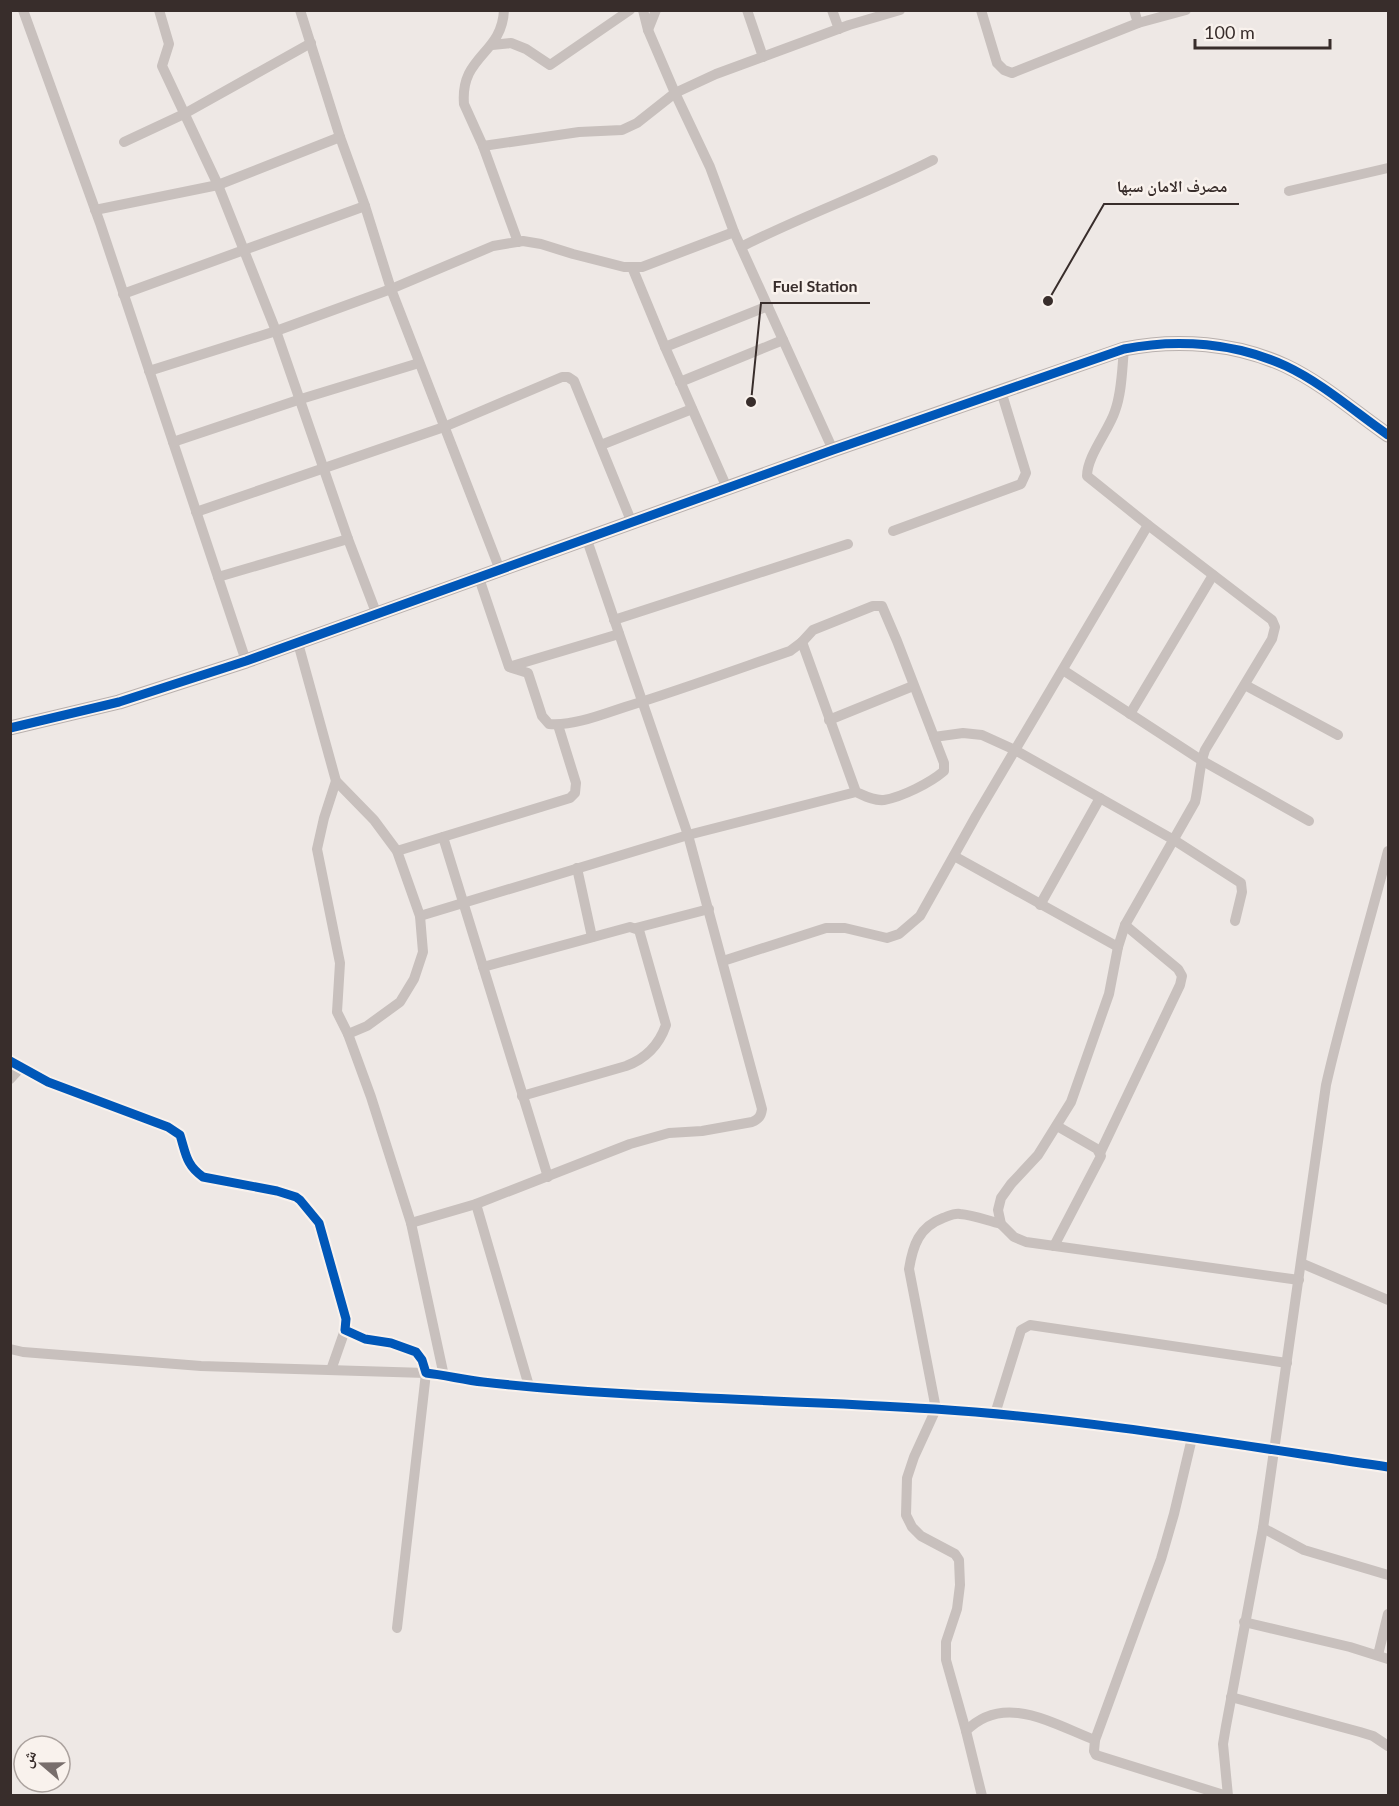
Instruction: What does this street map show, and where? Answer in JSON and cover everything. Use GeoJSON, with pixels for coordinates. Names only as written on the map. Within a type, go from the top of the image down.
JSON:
{"type":"FeatureCollection","features":[{"type":"Feature","properties":{"kind":"street"},"geometry":{"type":"LineString","coordinates":[[22,10],[95,210],[246,661]]}},
{"type":"Feature","properties":{"kind":"street"},"geometry":{"type":"LineString","coordinates":[[159,10],[169,44],[162,66],[218,184],[276,331],[348,539],[377,615]]}},
{"type":"Feature","properties":{"kind":"street"},"geometry":{"type":"LineString","coordinates":[[300,10],[391,289],[500,570]]}},
{"type":"Feature","properties":{"kind":"street"},"geometry":{"type":"LineString","coordinates":[[504,10],[502,29],[492,45],[479,56],[467,75],[464,104],[483,146],[518,242]]}},
{"type":"Feature","properties":{"kind":"street"},"geometry":{"type":"LineString","coordinates":[[492,45],[511,43],[526,49],[550,65],[630,10]]}},
{"type":"Feature","properties":{"kind":"street"},"geometry":{"type":"LineString","coordinates":[[643,10],[648,30],[710,167],[734,232],[832,450]]}},
{"type":"Feature","properties":{"kind":"street"},"geometry":{"type":"LineString","coordinates":[[648,30],[656,10]]}},
{"type":"Feature","properties":{"kind":"street"},"geometry":{"type":"LineString","coordinates":[[747,10],[763,57]]}},
{"type":"Feature","properties":{"kind":"street"},"geometry":{"type":"LineString","coordinates":[[832,10],[839,29]]}},
{"type":"Feature","properties":{"kind":"street"},"geometry":{"type":"LineString","coordinates":[[483,146],[579,132],[622,130],[637,123],[675,93],[717,74],[839,29],[900,10]]}},
{"type":"Feature","properties":{"kind":"street"},"geometry":{"type":"LineString","coordinates":[[981,10],[996,63],[1012,73],[1138,23],[1186,10]]}},
{"type":"Feature","properties":{"kind":"street"},"geometry":{"type":"LineString","coordinates":[[1134,10],[1138,23]]}},
{"type":"Feature","properties":{"kind":"street"},"geometry":{"type":"LineString","coordinates":[[124,142],[184,114],[311,43]]}},
{"type":"Feature","properties":{"kind":"street"},"geometry":{"type":"LineString","coordinates":[[95,210],[218,184],[340,137]]}},
{"type":"Feature","properties":{"kind":"street"},"geometry":{"type":"LineString","coordinates":[[741,247],[778,228],[905,175],[933,160]]}},
{"type":"Feature","properties":{"kind":"street"},"geometry":{"type":"LineString","coordinates":[[1289,191],[1389,168]]}},
{"type":"Feature","properties":{"kind":"street"},"geometry":{"type":"LineString","coordinates":[[123,294],[365,206]]}},
{"type":"Feature","properties":{"kind":"street"},"geometry":{"type":"LineString","coordinates":[[149,371],[276,331],[391,289],[493,246],[518,242],[541,244],[573,254],[632,267],[642,267],[734,232]]}},
{"type":"Feature","properties":{"kind":"street"},"geometry":{"type":"LineString","coordinates":[[632,267],[664,347],[727,488]]}},
{"type":"Feature","properties":{"kind":"street"},"geometry":{"type":"LineString","coordinates":[[664,347],[768,306]]}},
{"type":"Feature","properties":{"kind":"street"},"geometry":{"type":"LineString","coordinates":[[680,382],[783,340]]}},
{"type":"Feature","properties":{"kind":"street"},"geometry":{"type":"LineString","coordinates":[[10,728],[120,702],[246,661],[832,450],[1124,349],[1158,344],[1178,344],[1221,346],[1239,350],[1285,366],[1308,378],[1388,433]]}},
{"type":"Feature","properties":{"kind":"street"},"geometry":{"type":"LineString","coordinates":[[1001,1224],[998,1210],[1001,1198],[1038,1155],[1071,1102],[1109,994],[1118,947],[1125,925],[1195,802],[1199,787],[1201,760],[1272,639],[1275,627],[1272,620],[1087,476],[1092,457],[1116,410],[1124,349]]}},
{"type":"Feature","properties":{"kind":"street"},"geometry":{"type":"LineString","coordinates":[[172,442],[419,363]]}},
{"type":"Feature","properties":{"kind":"street"},"geometry":{"type":"LineString","coordinates":[[196,512],[444,427],[562,377],[568,377],[574,381],[632,523]]}},
{"type":"Feature","properties":{"kind":"street"},"geometry":{"type":"LineString","coordinates":[[893,531],[1021,484],[1026,473],[1001,391]]}},
{"type":"Feature","properties":{"kind":"street"},"geometry":{"type":"LineString","coordinates":[[601,446],[692,409]]}},
{"type":"Feature","properties":{"kind":"street"},"geometry":{"type":"LineString","coordinates":[[723,961],[826,928],[845,928],[887,938],[899,934],[920,916],[1148,525]]}},
{"type":"Feature","properties":{"kind":"street"},"geometry":{"type":"LineString","coordinates":[[218,577],[348,539]]}},
{"type":"Feature","properties":{"kind":"street"},"geometry":{"type":"LineString","coordinates":[[411,1223],[476,1204],[630,1144],[669,1133],[702,1131],[758,1120],[762,1109],[688,835],[586,540]]}},
{"type":"Feature","properties":{"kind":"street"},"geometry":{"type":"LineString","coordinates":[[614,620],[848,544]]}},
{"type":"Feature","properties":{"kind":"street"},"geometry":{"type":"LineString","coordinates":[[1130,714],[1213,575]]}},
{"type":"Feature","properties":{"kind":"street"},"geometry":{"type":"LineString","coordinates":[[420,916],[688,835],[856,792],[866,797],[884,800],[915,789],[944,771],[944,763],[897,640],[880,605],[813,630],[790,651],[642,702],[558,725],[549,724],[542,716],[528,673],[509,667],[479,578]]}},
{"type":"Feature","properties":{"kind":"street"},"geometry":{"type":"LineString","coordinates":[[509,667],[619,634]]}},
{"type":"Feature","properties":{"kind":"street"},"geometry":{"type":"LineString","coordinates":[[802,642],[856,792]]}},
{"type":"Feature","properties":{"kind":"street"},"geometry":{"type":"LineString","coordinates":[[298,643],[336,781],[374,820],[397,851],[420,916],[423,952],[414,979],[400,1002],[367,1026],[348,1034]]}},
{"type":"Feature","properties":{"kind":"street"},"geometry":{"type":"LineString","coordinates":[[1064,670],[1201,760],[1309,821]]}},
{"type":"Feature","properties":{"kind":"street"},"geometry":{"type":"LineString","coordinates":[[1245,685],[1338,735]]}},
{"type":"Feature","properties":{"kind":"street"},"geometry":{"type":"LineString","coordinates":[[829,720],[913,686]]}},
{"type":"Feature","properties":{"kind":"street"},"geometry":{"type":"LineString","coordinates":[[397,851],[570,798],[575,793],[576,783],[558,725]]}},
{"type":"Feature","properties":{"kind":"street"},"geometry":{"type":"LineString","coordinates":[[934,737],[963,733],[982,735],[1015,750],[1174,840],[1241,883],[1242,892],[1235,921]]}},
{"type":"Feature","properties":{"kind":"street"},"geometry":{"type":"LineString","coordinates":[[336,781],[317,849],[340,963],[337,1012],[348,1034],[371,1097],[411,1223],[444,1376]]}},
{"type":"Feature","properties":{"kind":"street"},"geometry":{"type":"LineString","coordinates":[[1040,905],[1100,798]]}},
{"type":"Feature","properties":{"kind":"street"},"geometry":{"type":"LineString","coordinates":[[442,837],[548,1177]]}},
{"type":"Feature","properties":{"kind":"street"},"geometry":{"type":"LineString","coordinates":[[1192,1438],[1161,1559],[1095,1740],[1094,1751],[1096,1755],[1228,1796],[1223,1744],[1263,1528],[1326,1085],[1338,1033],[1389,851]]}},
{"type":"Feature","properties":{"kind":"street"},"geometry":{"type":"LineString","coordinates":[[954,856],[1118,947]]}},
{"type":"Feature","properties":{"kind":"street"},"geometry":{"type":"LineString","coordinates":[[577,868],[592,937]]}},
{"type":"Feature","properties":{"kind":"street"},"geometry":{"type":"LineString","coordinates":[[483,967],[630,927],[636,928],[708,909]]}},
{"type":"Feature","properties":{"kind":"street"},"geometry":{"type":"LineString","coordinates":[[1054,1246],[1101,1156],[1180,985],[1182,976],[1178,969],[1125,925]]}},
{"type":"Feature","properties":{"kind":"street"},"geometry":{"type":"LineString","coordinates":[[522,1096],[637,1062],[656,1044],[666,1025],[639,930],[636,928]]}},
{"type":"Feature","properties":{"kind":"street"},"geometry":{"type":"LineString","coordinates":[[10,1061],[48,1082],[168,1127],[180,1135],[188,1163],[203,1177],[277,1191],[300,1200],[319,1223],[346,1319],[345,1330],[331,1370]]}},
{"type":"Feature","properties":{"kind":"street"},"geometry":{"type":"LineString","coordinates":[[10,1078],[21,1067]]}},
{"type":"Feature","properties":{"kind":"street"},"geometry":{"type":"LineString","coordinates":[[1057,1126],[1101,1153]]}},
{"type":"Feature","properties":{"kind":"street"},"geometry":{"type":"LineString","coordinates":[[476,1204],[529,1386]]}},
{"type":"Feature","properties":{"kind":"street"},"geometry":{"type":"LineString","coordinates":[[982,1796],[946,1660],[946,1642],[957,1609],[960,1585],[959,1560],[956,1554],[921,1536],[912,1527],[906,1515],[908,1478],[914,1456],[936,1409],[909,1269],[912,1249],[921,1231],[935,1221],[953,1214],[963,1214],[1001,1224],[1018,1239],[1299,1280]]}},
{"type":"Feature","properties":{"kind":"street"},"geometry":{"type":"LineString","coordinates":[[1301,1263],[1389,1300]]}},
{"type":"Feature","properties":{"kind":"street"},"geometry":{"type":"LineString","coordinates":[[995,1414],[1021,1330],[1030,1325],[1287,1363]]}},
{"type":"Feature","properties":{"kind":"street"},"geometry":{"type":"LineString","coordinates":[[345,1330],[365,1339],[391,1343],[416,1353],[422,1360],[426,1373],[397,1628]]}},
{"type":"Feature","properties":{"kind":"street"},"geometry":{"type":"LineString","coordinates":[[10,1349],[23,1352],[201,1366],[426,1373],[482,1382],[660,1396],[936,1409],[995,1414],[1192,1438],[1389,1467]]}},
{"type":"Feature","properties":{"kind":"street"},"geometry":{"type":"LineString","coordinates":[[1263,1528],[1304,1550],[1389,1575]]}},
{"type":"Feature","properties":{"kind":"street"},"geometry":{"type":"LineString","coordinates":[[1244,1622],[1383,1657],[1389,1614]]}},
{"type":"Feature","properties":{"kind":"street"},"geometry":{"type":"LineString","coordinates":[[1231,1697],[1366,1734],[1389,1746]]}},
{"type":"Feature","properties":{"kind":"street"},"geometry":{"type":"LineString","coordinates":[[966,1731],[974,1723],[996,1713],[1014,1711],[1095,1740]]}},
{"type":"Feature","properties":{"kind":"cycle path"},"geometry":{"type":"LineString","coordinates":[[10,728],[119,702],[246,661],[833,450],[1124,349],[1186,343],[1227,348],[1267,358],[1312,381],[1388,435]]}},
{"type":"Feature","properties":{"kind":"cycle path"},"geometry":{"type":"LineString","coordinates":[[10,1061],[48,1082],[168,1127],[180,1135],[190,1163],[203,1177],[277,1191],[296,1197],[319,1223],[346,1319],[345,1330],[365,1339],[391,1343],[416,1352],[422,1360],[426,1373],[539,1388],[992,1413],[1162,1434],[1388,1467]]}},
{"type":"Feature","properties":{"kind":"place","name":"مصرف الامان سبها"},"geometry":{"type":"Point","coordinates":[1048,301]}},
{"type":"Feature","properties":{"kind":"place","name":"Fuel Station"},"geometry":{"type":"Point","coordinates":[751,402]}}]}
